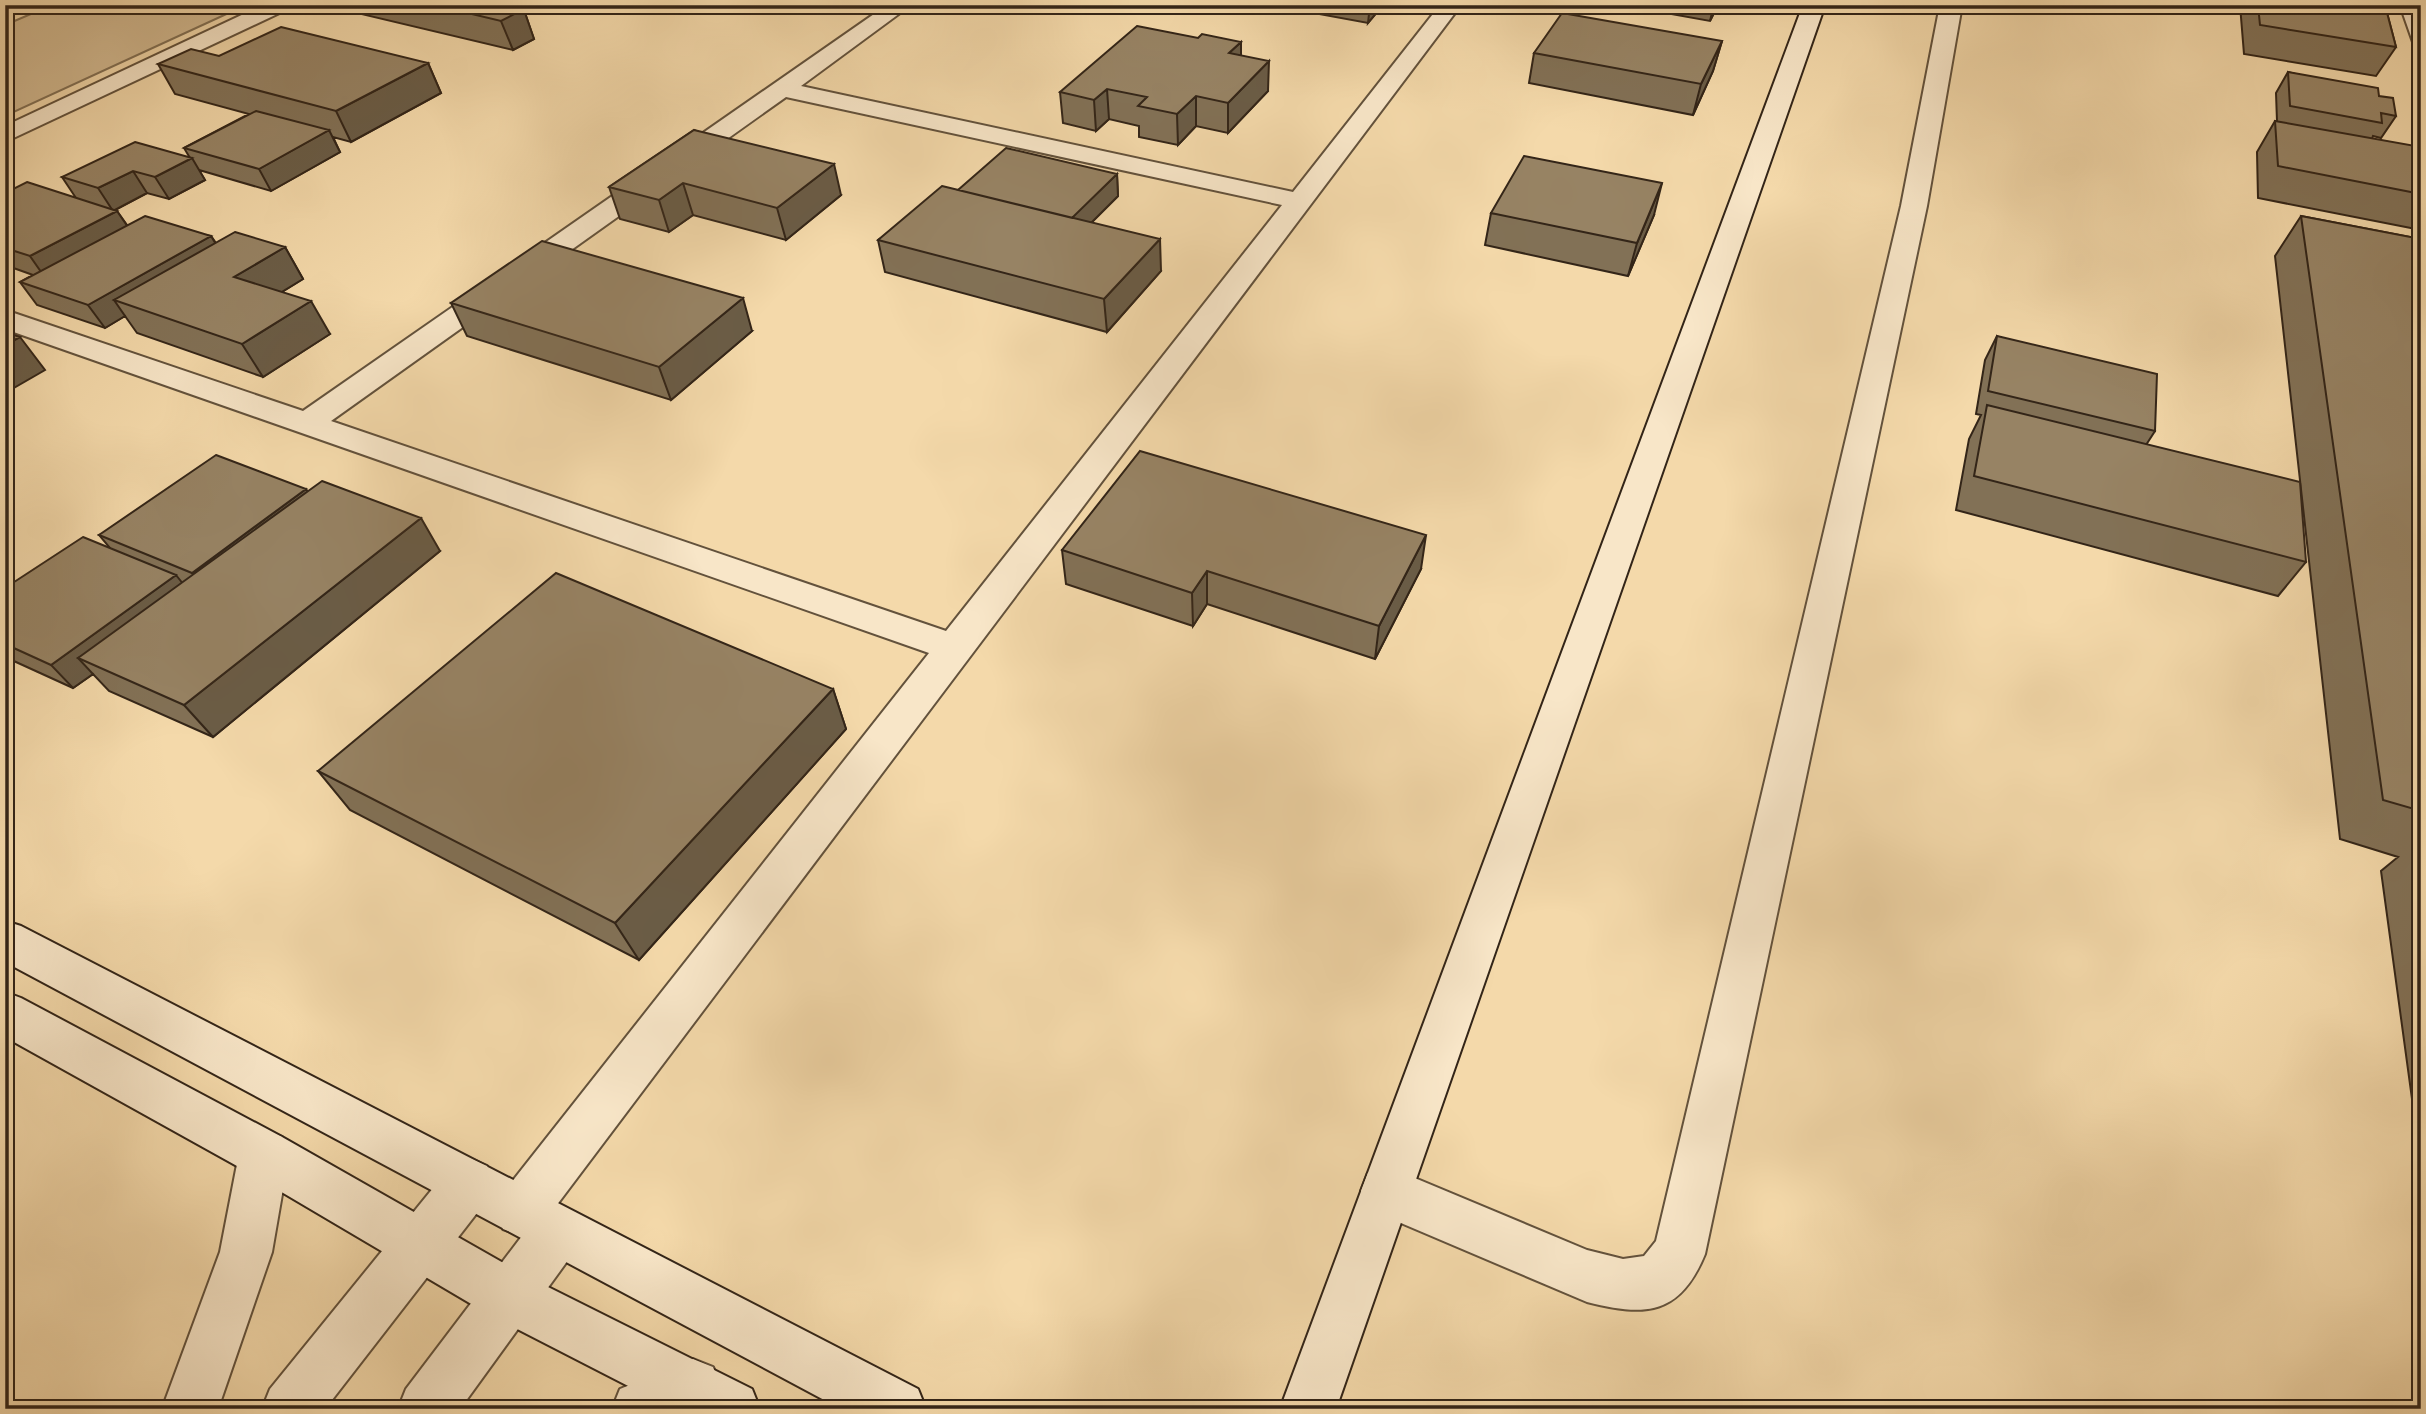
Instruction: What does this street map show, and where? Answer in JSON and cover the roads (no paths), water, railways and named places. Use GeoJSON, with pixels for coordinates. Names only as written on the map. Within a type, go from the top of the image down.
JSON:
{"type":"FeatureCollection","features":[{"type":"Feature","properties":{"kind":"street"},"geometry":{"type":"LineString","coordinates":[[5,135],[281,5]]}},
{"type":"Feature","properties":{"kind":"street"},"geometry":{"type":"LineString","coordinates":[[307,423],[901,5]]}},
{"type":"Feature","properties":{"kind":"street"},"geometry":{"type":"LineString","coordinates":[[426,1409],[509,1296],[539,1221],[955,648],[1451,5]]}},
{"type":"Feature","properties":{"kind":"street"},"geometry":{"type":"LineString","coordinates":[[1308,1409],[1814,5]]}},
{"type":"Feature","properties":{"kind":"street"},"geometry":{"type":"LineString","coordinates":[[1386,1191],[1587,1276],[1623,1284],[1658,1281],[1679,1254],[1911,219],[1951,5]]}},
{"type":"Feature","properties":{"kind":"street"},"geometry":{"type":"LineString","coordinates":[[2415,8],[2421,37]]}},
{"type":"Feature","properties":{"kind":"street"},"geometry":{"type":"LineString","coordinates":[[782,89],[1300,201]]}},
{"type":"Feature","properties":{"kind":"street"},"geometry":{"type":"LineString","coordinates":[[5,319],[955,648]]}},
{"type":"Feature","properties":{"kind":"street"},"geometry":{"type":"LineString","coordinates":[[5,940],[898,1409]]}},
{"type":"Feature","properties":{"kind":"street"},"geometry":{"type":"LineString","coordinates":[[5,1013],[264,1154],[509,1296],[712,1398]]}},
{"type":"Feature","properties":{"kind":"street"},"geometry":{"type":"LineString","coordinates":[[190,1409],[246,1252],[264,1154]]}},
{"type":"Feature","properties":{"kind":"street"},"geometry":{"type":"LineString","coordinates":[[290,1409],[469,1183]]}},
{"type":"Feature","properties":{"kind":"street"},"geometry":{"type":"LineString","coordinates":[[640,1409],[712,1398]]}}]}
